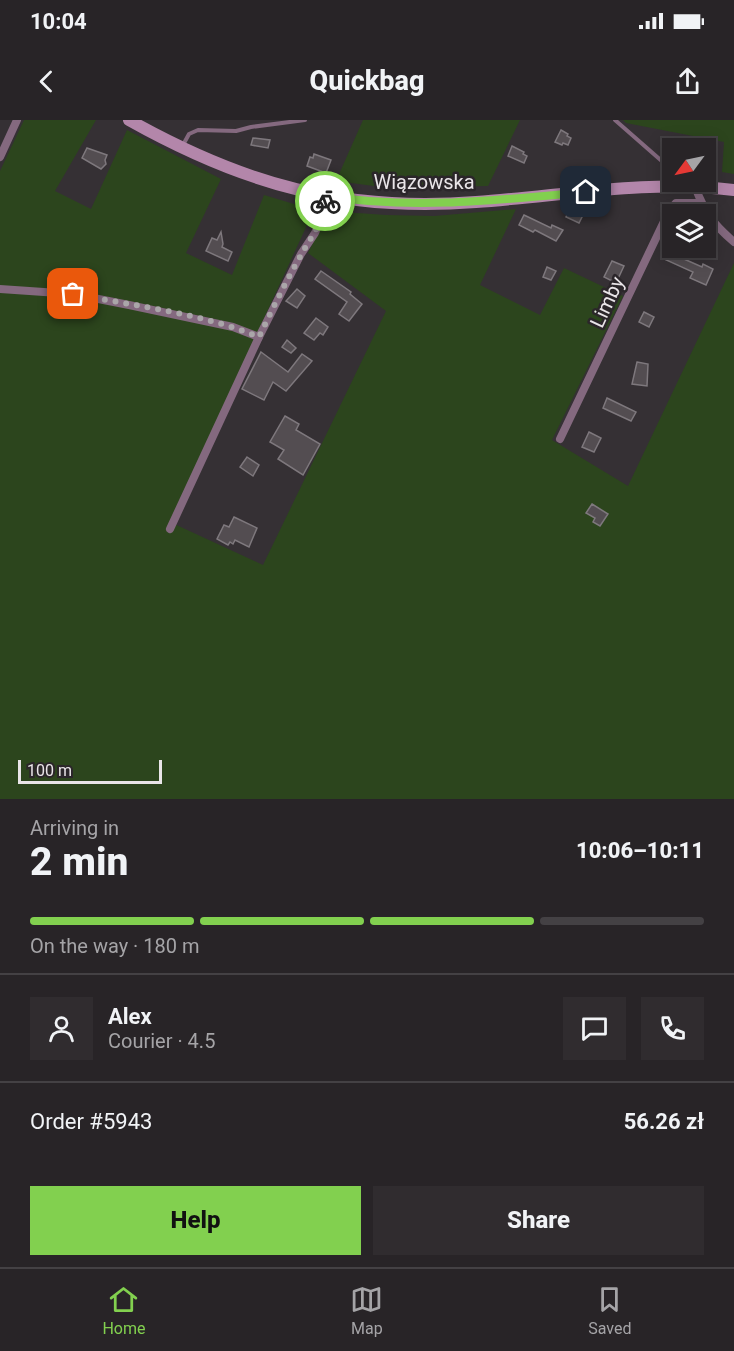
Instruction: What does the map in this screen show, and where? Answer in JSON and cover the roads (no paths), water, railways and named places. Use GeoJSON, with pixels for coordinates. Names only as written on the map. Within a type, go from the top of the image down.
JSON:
{"type":"FeatureCollection","features":[{"type":"Feature","properties":{"kind":"main road","name":"Wiązowska"},"geometry":{"type":"LineString","coordinates":[[129,120],[181,148],[262,181],[326,196],[378,202],[445,203],[662,185]]}},
{"type":"Feature","properties":{"kind":"main road","name":"Wiązowska"},"geometry":{"type":"LineString","coordinates":[[716,189],[734,190]]}},
{"type":"Feature","properties":{"kind":"street"},"geometry":{"type":"LineString","coordinates":[[0,157],[17,120]]}},
{"type":"Feature","properties":{"kind":"street"},"geometry":{"type":"LineString","coordinates":[[697,192],[708,217],[734,242]]}},
{"type":"Feature","properties":{"kind":"street"},"geometry":{"type":"LineString","coordinates":[[170,529],[259,337],[301,254],[315,233],[325,209],[326,196]]}},
{"type":"Feature","properties":{"kind":"street","name":"Limby"},"geometry":{"type":"LineString","coordinates":[[560,439],[669,212],[676,203],[700,203]]}},
{"type":"Feature","properties":{"kind":"street"},"geometry":{"type":"LineString","coordinates":[[0,289],[73,294],[233,327],[259,337]]}},
{"type":"Feature","properties":{"kind":"lane"},"geometry":{"type":"LineString","coordinates":[[181,148],[189,134],[198,130],[236,131],[251,126],[305,120]]}},
{"type":"Feature","properties":{"kind":"lane"},"geometry":{"type":"LineString","coordinates":[[615,120],[662,161]]}}]}
